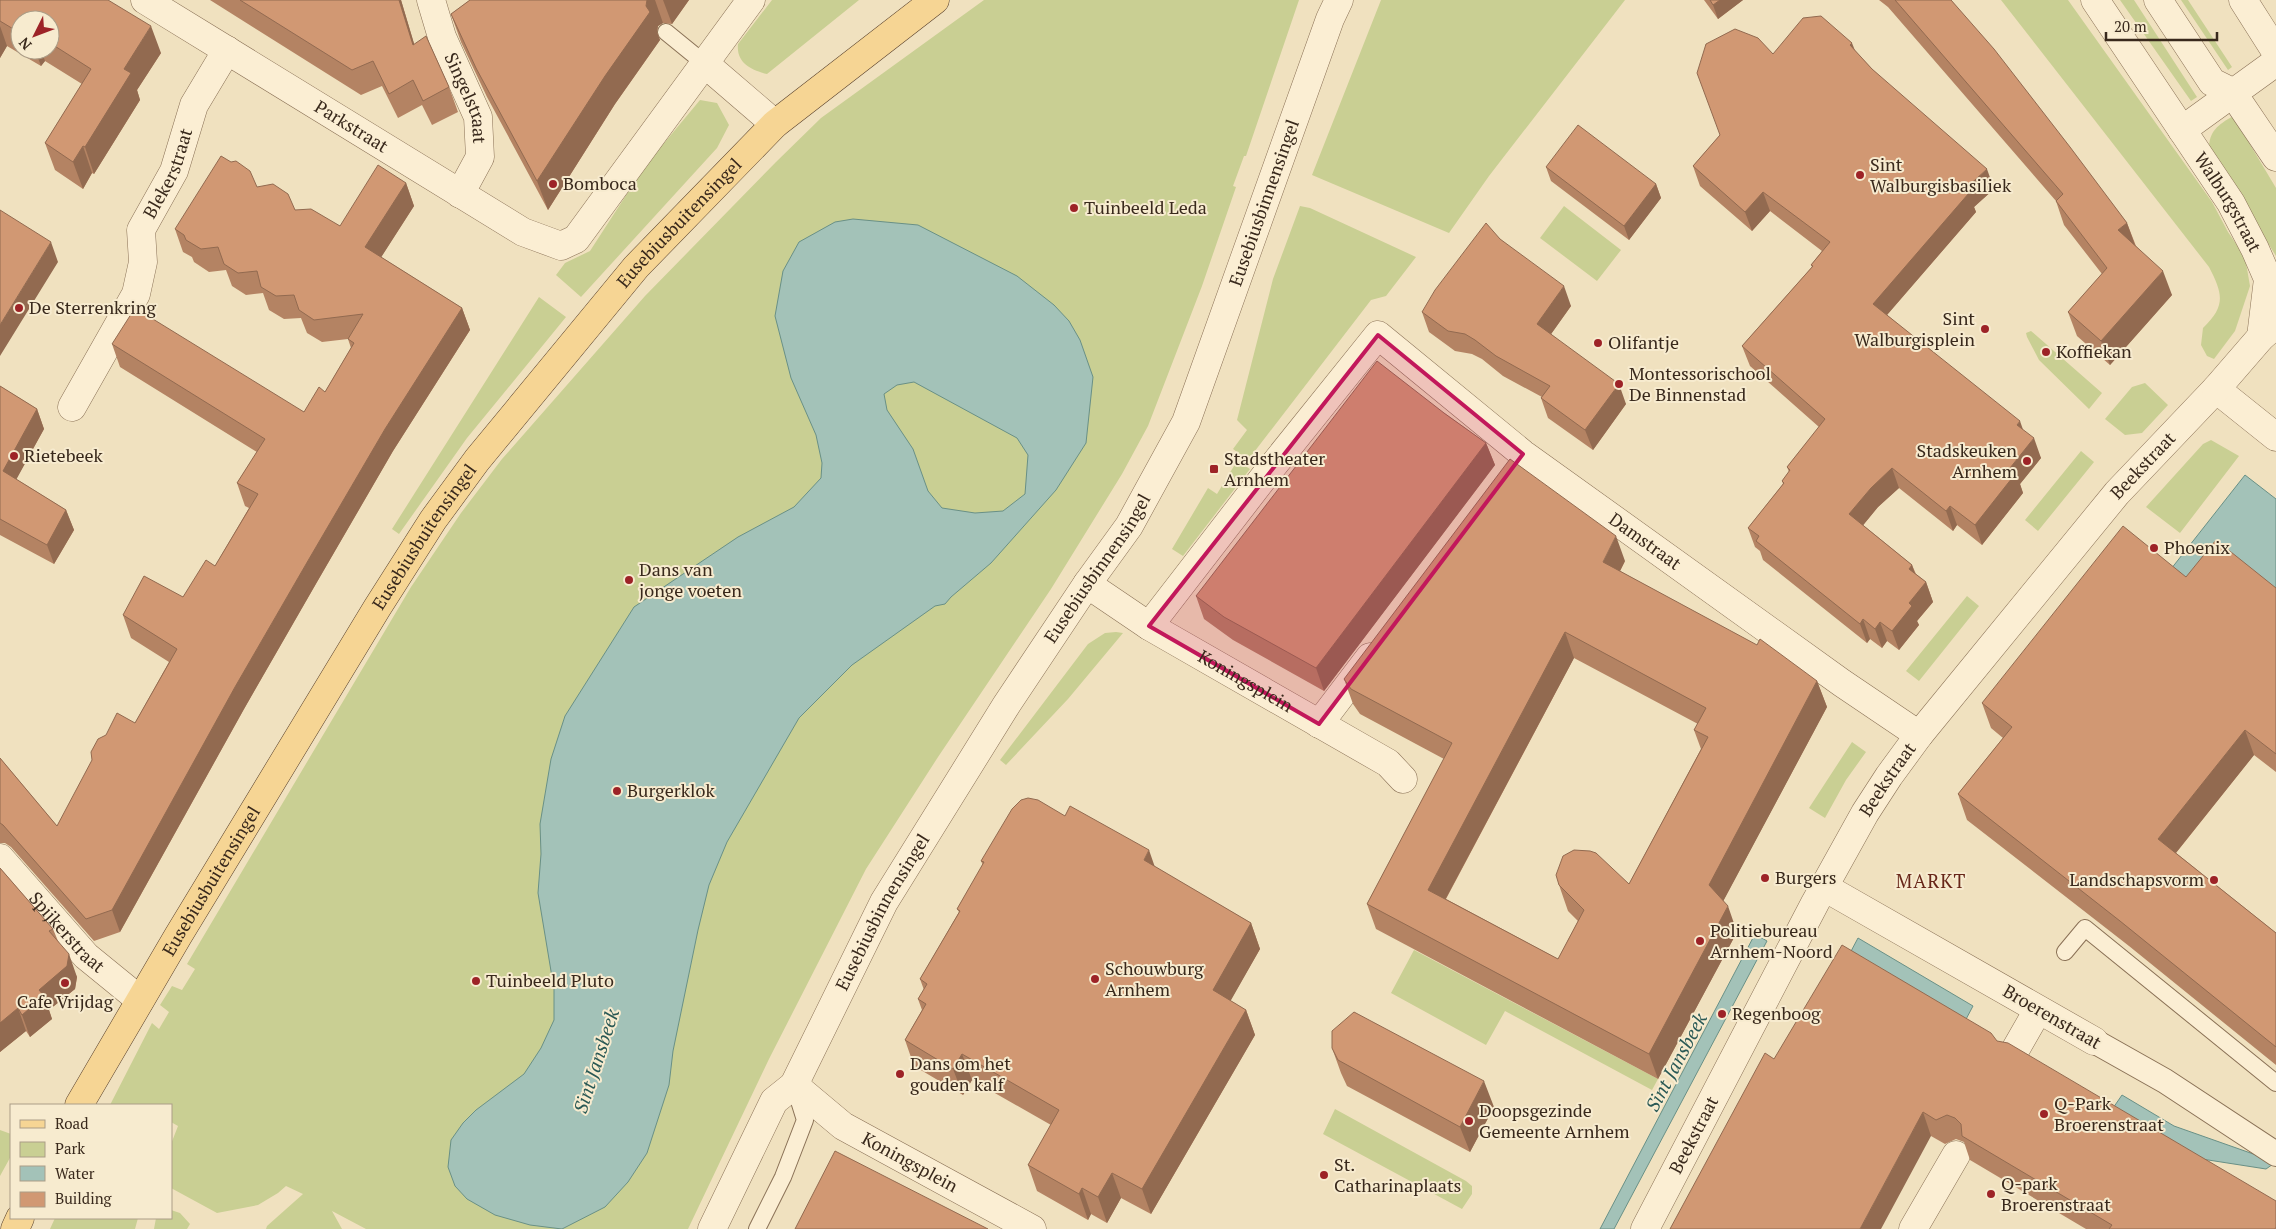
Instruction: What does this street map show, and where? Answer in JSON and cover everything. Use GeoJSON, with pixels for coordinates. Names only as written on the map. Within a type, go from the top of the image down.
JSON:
{"type":"FeatureCollection","features":[{"type":"Feature","properties":{"kind":"main road","name":"Eusebiusbuitensingel"},"geometry":{"type":"LineString","coordinates":[[80,1104],[140,1000],[377,608],[433,520],[466,475],[636,267],[775,124],[935,0]]}},
{"type":"Feature","properties":{"kind":"street","name":"Parkstraat"},"geometry":{"type":"LineString","coordinates":[[145,0],[523,232],[561,246],[576,239],[704,63]]}},
{"type":"Feature","properties":{"kind":"street","name":"Singelstraat"},"geometry":{"type":"LineString","coordinates":[[430,0],[442,37],[478,117],[480,157],[460,194]]}},
{"type":"Feature","properties":{"kind":"street"},"geometry":{"type":"LineString","coordinates":[[751,0],[704,63],[775,124]]}},
{"type":"Feature","properties":{"kind":"street","name":"Walburgstraat"},"geometry":{"type":"LineString","coordinates":[[2095,0],[2231,203],[2268,279],[2268,331],[2216,389]]}},
{"type":"Feature","properties":{"kind":"street"},"geometry":{"type":"LineString","coordinates":[[2158,0],[2212,82],[2232,92],[2276,157]]}},
{"type":"Feature","properties":{"kind":"street"},"geometry":{"type":"LineString","coordinates":[[2242,0],[2276,52]]}},
{"type":"Feature","properties":{"kind":"street","name":"Eusebiusbinnensingel"},"geometry":{"type":"LineString","coordinates":[[794,1085],[884,902],[1007,704],[1087,584],[1129,526],[1186,422],[1333,6]]}},
{"type":"Feature","properties":{"kind":"street","name":"Blekerstraat"},"geometry":{"type":"LineString","coordinates":[[72,407],[136,294],[143,262],[141,230],[174,171],[194,105],[227,50]]}},
{"type":"Feature","properties":{"kind":"street"},"geometry":{"type":"LineString","coordinates":[[2182,130],[2276,62]]}},
{"type":"Feature","properties":{"kind":"street","name":"Damstraat"},"geometry":{"type":"LineString","coordinates":[[1149,626],[1264,477],[1378,335],[1517,462],[1919,735]]}},
{"type":"Feature","properties":{"kind":"street"},"geometry":{"type":"LineString","coordinates":[[2216,389],[2276,437]]}},
{"type":"Feature","properties":{"kind":"street","name":"Beekstraat"},"geometry":{"type":"LineString","coordinates":[[1645,1229],[1864,813],[1919,735],[2117,493],[2216,389]]}},
{"type":"Feature","properties":{"kind":"street","name":"Koningsplein"},"geometry":{"type":"LineString","coordinates":[[1087,584],[1149,626],[1388,763],[1402,779]]}},
{"type":"Feature","properties":{"kind":"street"},"geometry":{"type":"LineString","coordinates":[[1319,724],[1385,637]]}},
{"type":"Feature","properties":{"kind":"street","name":"Spijkerstraat"},"geometry":{"type":"LineString","coordinates":[[0,858],[86,956],[140,1000]]}},
{"type":"Feature","properties":{"kind":"street","name":"Broerenstraat"},"geometry":{"type":"LineString","coordinates":[[1824,887],[2026,1032],[2094,1041],[2165,1081],[2276,1154]]}},
{"type":"Feature","properties":{"kind":"street"},"geometry":{"type":"LineString","coordinates":[[712,1229],[774,1101],[794,1085]]}},
{"type":"Feature","properties":{"kind":"street","name":"Koningsplein"},"geometry":{"type":"LineString","coordinates":[[794,1085],[843,1126],[1032,1229]]}},
{"type":"Feature","properties":{"kind":"street"},"geometry":{"type":"LineString","coordinates":[[1913,1229],[1956,1154]]}},
{"type":"Feature","properties":{"kind":"lane"},"geometry":{"type":"LineString","coordinates":[[666,32],[704,63]]}},
{"type":"Feature","properties":{"kind":"lane"},"geometry":{"type":"LineString","coordinates":[[2065,952],[2085,928],[2276,1083]]}},
{"type":"Feature","properties":{"kind":"lane"},"geometry":{"type":"LineString","coordinates":[[757,1229],[783,1177],[805,1120],[794,1085]]}},
{"type":"Feature","properties":{"kind":"highlighted area"},"geometry":{"type":"Polygon","coordinates":[[[1378,335],[1523,454],[1319,724],[1149,626],[1378,335]]]}},
{"type":"Feature","properties":{"kind":"green space"},"geometry":{"type":"Polygon","coordinates":[[[772,0],[859,0],[767,74],[750,68],[742,61],[739,56],[738,44],[772,0]]]}},
{"type":"Feature","properties":{"kind":"green space"},"geometry":{"type":"Polygon","coordinates":[[[984,0],[1299,0],[1246,156],[1244,156],[1233,186],[1236,187],[1202,286],[1148,426],[1122,474],[1051,589],[938,757],[866,869],[769,1059],[688,1229],[366,1229],[332,1211],[342,1229],[266,1229],[303,1194],[286,1186],[258,1205],[217,1213],[172,1189],[172,1141],[178,1126],[172,1123],[172,1104],[111,1104],[152,1023],[159,1029],[169,1012],[160,1005],[172,986],[182,990],[195,969],[187,964],[411,587],[461,513],[502,459],[645,296],[821,118],[984,0]]]}},
{"type":"Feature","properties":{"kind":"green space"},"geometry":{"type":"Polygon","coordinates":[[[1381,0],[1625,0],[1489,176],[1449,233],[1312,175],[1381,0]]]}},
{"type":"Feature","properties":{"kind":"green space"},"geometry":{"type":"Polygon","coordinates":[[[2001,0],[2068,0],[2212,202],[2228,232],[2245,257],[2250,286],[2235,331],[2214,359],[2207,356],[2201,345],[2203,328],[2216,313],[2220,299],[2217,285],[2209,267],[2001,0]]]}},
{"type":"Feature","properties":{"kind":"green space"},"geometry":{"type":"Polygon","coordinates":[[[2120,0],[2134,0],[2197,97],[2191,101],[2120,0]]]}},
{"type":"Feature","properties":{"kind":"green space"},"geometry":{"type":"Polygon","coordinates":[[[2181,0],[2188,0],[2232,67],[2228,70],[2181,0]]]}},
{"type":"Feature","properties":{"kind":"green space"},"geometry":{"type":"Polygon","coordinates":[[[700,100],[717,103],[729,125],[717,148],[581,297],[556,275],[565,263],[590,251],[645,166],[700,100]]]}},
{"type":"Feature","properties":{"kind":"green space"},"geometry":{"type":"Polygon","coordinates":[[[2233,116],[2276,188],[2276,256],[2209,149],[2209,143],[2215,129],[2233,116]]]}},
{"type":"Feature","properties":{"kind":"green space"},"geometry":{"type":"Polygon","coordinates":[[[1300,206],[1310,208],[1416,257],[1386,296],[1371,300],[1248,460],[1233,449],[1247,430],[1237,420],[1273,279],[1300,206]]]}},
{"type":"Feature","properties":{"kind":"green space"},"geometry":{"type":"Polygon","coordinates":[[[1564,206],[1621,250],[1597,281],[1540,238],[1564,206]]]}},
{"type":"Feature","properties":{"kind":"green space"},"geometry":{"type":"Polygon","coordinates":[[[539,297],[566,317],[467,438],[399,534],[392,529],[539,297]]]}},
{"type":"Feature","properties":{"kind":"green space"},"geometry":{"type":"Polygon","coordinates":[[[2031,331],[2102,393],[2089,409],[2039,360],[2027,337],[2026,333],[2031,331]]]}},
{"type":"Feature","properties":{"kind":"green space"},"geometry":{"type":"Polygon","coordinates":[[[2145,383],[2168,405],[2142,433],[2125,435],[2105,419],[2132,387],[2145,383]]]}},
{"type":"Feature","properties":{"kind":"green space"},"geometry":{"type":"Polygon","coordinates":[[[2211,440],[2239,456],[2180,533],[2146,507],[2203,444],[2211,440]]]}},
{"type":"Feature","properties":{"kind":"green space"},"geometry":{"type":"Polygon","coordinates":[[[2081,451],[2094,462],[2038,531],[2025,520],[2081,451]]]}},
{"type":"Feature","properties":{"kind":"green space"},"geometry":{"type":"Polygon","coordinates":[[[1237,461],[1250,469],[1183,556],[1172,549],[1208,488],[1217,494],[1237,461]]]}},
{"type":"Feature","properties":{"kind":"green space"},"geometry":{"type":"Polygon","coordinates":[[[1967,596],[1979,606],[1919,681],[1906,671],[1967,596]]]}},
{"type":"Feature","properties":{"kind":"green space"},"geometry":{"type":"Polygon","coordinates":[[[1105,633],[1123,633],[1068,699],[1006,765],[1000,760],[1088,644],[1105,633]]]}},
{"type":"Feature","properties":{"kind":"green space"},"geometry":{"type":"Polygon","coordinates":[[[1852,742],[1866,752],[1846,780],[1825,818],[1809,808],[1852,742]]]}},
{"type":"Feature","properties":{"kind":"green space"},"geometry":{"type":"Polygon","coordinates":[[[1414,950],[1658,1079],[1652,1090],[1505,1011],[1486,1045],[1391,993],[1414,950]]]}},
{"type":"Feature","properties":{"kind":"green space"},"geometry":{"type":"Polygon","coordinates":[[[1335,1109],[1466,1181],[1472,1186],[1472,1194],[1462,1209],[1323,1134],[1335,1109]]]}},
{"type":"Feature","properties":{"kind":"green space"},"geometry":{"type":"Polygon","coordinates":[[[0,1130],[10,1134],[10,1158],[0,1176],[0,1130]]]}},
{"type":"Feature","properties":{"kind":"green space"},"geometry":{"type":"Polygon","coordinates":[[[172,1210],[180,1213],[190,1224],[187,1229],[154,1229],[156,1219],[172,1219],[172,1210]]]}},
{"type":"Feature","properties":{"kind":"green space"},"geometry":{"type":"Polygon","coordinates":[[[55,1219],[138,1219],[135,1229],[50,1229],[55,1219]]]}},
{"type":"Feature","properties":{"kind":"water","name":"Sint Jansbeek"},"geometry":{"type":"Polygon","coordinates":[[[853,219],[918,225],[1017,276],[1054,305],[1069,321],[1080,340],[1093,377],[1086,443],[1056,490],[991,563],[945,604],[935,606],[852,665],[799,718],[727,842],[709,885],[673,1051],[669,1085],[647,1153],[628,1182],[605,1207],[562,1229],[530,1225],[495,1215],[467,1199],[455,1186],[448,1167],[451,1140],[463,1123],[476,1110],[524,1074],[541,1048],[554,1020],[554,989],[538,893],[541,854],[540,824],[551,759],[565,716],[634,607],[738,537],[794,507],[821,478],[822,463],[816,435],[791,378],[775,316],[783,271],[799,242],[835,222],[853,219]],[[914,382],[897,385],[884,394],[887,410],[913,449],[928,491],[942,508],[975,513],[1003,511],[1025,494],[1028,455],[1017,438],[914,382]]]}},
{"type":"Feature","properties":{"kind":"water"},"geometry":{"type":"Polygon","coordinates":[[[2245,475],[2276,499],[2276,655],[2171,569],[2245,475]]]}},
{"type":"Feature","properties":{"kind":"water"},"geometry":{"type":"Polygon","coordinates":[[[1755,934],[1767,941],[1614,1229],[1600,1229],[1755,934]]]}},
{"type":"Feature","properties":{"kind":"water"},"geometry":{"type":"Polygon","coordinates":[[[1858,938],[1973,1006],[1964,1023],[1849,955],[1858,938]]]}},
{"type":"Feature","properties":{"kind":"water"},"geometry":{"type":"Polygon","coordinates":[[[2122,1095],[2174,1126],[2276,1162],[2266,1169],[2189,1157],[2111,1111],[2122,1095]]]}},
{"type":"Feature","properties":{"kind":"building"},"geometry":{"type":"Polygon","coordinates":[[[0,0],[108,0],[151,26],[124,69],[131,73],[85,147],[83,146],[73,162],[45,143],[91,69],[60,49],[60,10],[10,10],[10,27],[0,21],[0,0]]]}},
{"type":"Feature","properties":{"kind":"building"},"geometry":{"type":"Polygon","coordinates":[[[240,0],[399,0],[413,45],[426,36],[449,87],[423,101],[413,80],[389,94],[373,61],[352,70],[240,0]]]}},
{"type":"Feature","properties":{"kind":"building"},"geometry":{"type":"Polygon","coordinates":[[[470,0],[647,0],[646,6],[650,12],[605,76],[537,181],[476,68],[451,14],[470,0]]]}},
{"type":"Feature","properties":{"kind":"building"},"geometry":{"type":"Polygon","coordinates":[[[1710,0],[1720,0],[1713,5],[1710,0]]]}},
{"type":"Feature","properties":{"kind":"building"},"geometry":{"type":"Polygon","coordinates":[[[1895,0],[1951,0],[1994,49],[2127,223],[2118,230],[2163,271],[2101,341],[2068,312],[2107,268],[2056,201],[2063,194],[1895,0]]]}},
{"type":"Feature","properties":{"kind":"building"},"geometry":{"type":"Polygon","coordinates":[[[1821,16],[1852,43],[1850,45],[1872,69],[1987,169],[1965,189],[1969,193],[1873,304],[2020,421],[2017,425],[2034,438],[2010,468],[2016,473],[1975,525],[1950,506],[1946,511],[1892,468],[1871,488],[1849,514],[1912,565],[1909,569],[1926,582],[1909,603],[1912,606],[1892,631],[1880,622],[1875,629],[1863,619],[1860,624],[1756,541],[1759,536],[1748,528],[1784,483],[1782,481],[1790,470],[1787,467],[1825,419],[1742,346],[1813,266],[1811,265],[1830,242],[1763,192],[1745,212],[1693,166],[1720,135],[1697,73],[1706,44],[1735,29],[1758,38],[1773,54],[1803,18],[1821,16]]]}},
{"type":"Feature","properties":{"kind":"building"},"geometry":{"type":"Polygon","coordinates":[[[1578,125],[1656,184],[1624,226],[1546,167],[1578,125]]]}},
{"type":"Feature","properties":{"kind":"building"},"geometry":{"type":"Polygon","coordinates":[[[221,156],[231,162],[236,161],[250,171],[257,187],[273,184],[288,194],[295,210],[311,209],[340,226],[378,165],[406,183],[365,247],[462,308],[385,429],[309,559],[235,687],[112,910],[86,919],[0,823],[0,758],[57,826],[92,760],[91,752],[98,739],[106,735],[117,713],[135,723],[177,649],[123,615],[144,576],[183,597],[206,560],[215,566],[258,494],[237,483],[265,439],[112,344],[135,308],[304,412],[319,387],[325,392],[354,343],[348,339],[363,314],[314,320],[299,310],[294,295],[276,296],[261,287],[257,271],[238,273],[224,264],[218,247],[201,249],[186,240],[184,235],[175,229],[221,156]]]}},
{"type":"Feature","properties":{"kind":"building"},"geometry":{"type":"Polygon","coordinates":[[[0,210],[51,242],[0,325],[0,210]]]}},
{"type":"Feature","properties":{"kind":"building"},"geometry":{"type":"Polygon","coordinates":[[[1486,223],[1500,239],[1564,286],[1537,324],[1619,384],[1585,430],[1541,398],[1550,386],[1496,356],[1465,334],[1448,331],[1422,312],[1435,290],[1486,223]]]}},
{"type":"Feature","properties":{"kind":"building"},"geometry":{"type":"Polygon","coordinates":[[[1377,361],[1486,443],[1316,668],[1224,617],[1196,596],[1377,361]]]}},
{"type":"Feature","properties":{"kind":"building"},"geometry":{"type":"Polygon","coordinates":[[[0,386],[37,409],[3,471],[66,510],[47,545],[0,519],[0,386]]]}},
{"type":"Feature","properties":{"kind":"building"},"geometry":{"type":"Polygon","coordinates":[[[1510,459],[1616,536],[1603,562],[1757,645],[1760,639],[1817,681],[1709,885],[1728,906],[1649,1054],[1367,904],[1452,743],[1351,689],[1344,679],[1510,459]],[[1565,632],[1428,890],[1558,959],[1584,910],[1559,885],[1556,875],[1563,856],[1574,850],[1596,853],[1629,884],[1708,737],[1694,730],[1706,708],[1565,632]]]}},
{"type":"Feature","properties":{"kind":"building"},"geometry":{"type":"Polygon","coordinates":[[[2123,526],[2186,577],[2216,540],[2276,588],[2276,754],[2245,730],[2158,839],[2276,933],[2276,1047],[1958,794],[2012,727],[1982,703],[2123,526]]]}},
{"type":"Feature","properties":{"kind":"building"},"geometry":{"type":"Polygon","coordinates":[[[1028,798],[1038,800],[1065,816],[1070,806],[1149,850],[1144,860],[1251,923],[1213,990],[1246,1010],[1142,1189],[1112,1173],[1098,1197],[1082,1188],[1079,1194],[1028,1165],[1059,1110],[962,1054],[953,1069],[905,1040],[926,1004],[918,999],[927,984],[920,979],[960,911],[957,909],[984,862],[981,861],[1012,809],[1021,800],[1028,798]]]}},
{"type":"Feature","properties":{"kind":"building"},"geometry":{"type":"Polygon","coordinates":[[[0,868],[53,929],[49,931],[69,954],[67,966],[39,990],[44,996],[22,1015],[18,1008],[0,1023],[0,868]]]}},
{"type":"Feature","properties":{"kind":"building"},"geometry":{"type":"Polygon","coordinates":[[[1842,945],[1991,1033],[1997,1041],[2008,1043],[2276,1201],[2275,1229],[2109,1229],[2112,1225],[1962,1136],[1961,1124],[1955,1118],[1947,1115],[1936,1120],[1923,1112],[1860,1229],[1670,1229],[1765,1053],[1774,1059],[1842,945]]]}},
{"type":"Feature","properties":{"kind":"building"},"geometry":{"type":"Polygon","coordinates":[[[1354,1012],[1484,1081],[1460,1127],[1338,1060],[1332,1048],[1332,1031],[1354,1012]]]}},
{"type":"Feature","properties":{"kind":"building"},"geometry":{"type":"Polygon","coordinates":[[[835,1151],[988,1229],[795,1229],[835,1151]]]}},
{"type":"Feature","properties":{"kind":"place","name":"Sint Walburgisbasiliek"},"geometry":{"type":"Point","coordinates":[1860,175]}},
{"type":"Feature","properties":{"kind":"place","name":"Bomboca"},"geometry":{"type":"Point","coordinates":[553,184]}},
{"type":"Feature","properties":{"kind":"place","name":"Tuinbeeld Leda"},"geometry":{"type":"Point","coordinates":[1074,208]}},
{"type":"Feature","properties":{"kind":"place","name":"De Sterrenkring"},"geometry":{"type":"Point","coordinates":[19,308]}},
{"type":"Feature","properties":{"kind":"place","name":"Sint Walburgisplein"},"geometry":{"type":"Point","coordinates":[1985,329]}},
{"type":"Feature","properties":{"kind":"place","name":"Olifantje"},"geometry":{"type":"Point","coordinates":[1598,343]}},
{"type":"Feature","properties":{"kind":"place","name":"Koffiekan"},"geometry":{"type":"Point","coordinates":[2046,352]}},
{"type":"Feature","properties":{"kind":"place","name":"Montessorischool De Binnenstad"},"geometry":{"type":"Point","coordinates":[1619,384]}},
{"type":"Feature","properties":{"kind":"place","name":"Rietebeek"},"geometry":{"type":"Point","coordinates":[14,456]}},
{"type":"Feature","properties":{"kind":"place","name":"Stadskeuken Arnhem"},"geometry":{"type":"Point","coordinates":[2027,461]}},
{"type":"Feature","properties":{"kind":"place","name":"Stadstheater Arnhem"},"geometry":{"type":"Point","coordinates":[1214,469]}},
{"type":"Feature","properties":{"kind":"place","name":"Phoenix"},"geometry":{"type":"Point","coordinates":[2154,548]}},
{"type":"Feature","properties":{"kind":"place","name":"Dans van jonge voeten"},"geometry":{"type":"Point","coordinates":[629,580]}},
{"type":"Feature","properties":{"kind":"place","name":"Burgerklok"},"geometry":{"type":"Point","coordinates":[617,791]}},
{"type":"Feature","properties":{"kind":"place","name":"Burgers"},"geometry":{"type":"Point","coordinates":[1765,878]}},
{"type":"Feature","properties":{"kind":"place","name":"Landschapsvorm"},"geometry":{"type":"Point","coordinates":[2214,880]}},
{"type":"Feature","properties":{"kind":"place","name":"Politiebureau Arnhem-Noord"},"geometry":{"type":"Point","coordinates":[1700,941]}},
{"type":"Feature","properties":{"kind":"place","name":"Schouwburg Arnhem"},"geometry":{"type":"Point","coordinates":[1095,979]}},
{"type":"Feature","properties":{"kind":"place","name":"Tuinbeeld Pluto"},"geometry":{"type":"Point","coordinates":[476,981]}},
{"type":"Feature","properties":{"kind":"place","name":"Cafe Vrijdag"},"geometry":{"type":"Point","coordinates":[65,983]}},
{"type":"Feature","properties":{"kind":"place","name":"Regenboog"},"geometry":{"type":"Point","coordinates":[1722,1014]}},
{"type":"Feature","properties":{"kind":"place","name":"Dans om het gouden kalf"},"geometry":{"type":"Point","coordinates":[900,1074]}},
{"type":"Feature","properties":{"kind":"place","name":"Q-Park Broerenstraat"},"geometry":{"type":"Point","coordinates":[2044,1114]}},
{"type":"Feature","properties":{"kind":"place","name":"Doopsgezinde Gemeente Arnhem"},"geometry":{"type":"Point","coordinates":[1469,1121]}},
{"type":"Feature","properties":{"kind":"place","name":"St. Catharinaplaats"},"geometry":{"type":"Point","coordinates":[1324,1175]}},
{"type":"Feature","properties":{"kind":"place","name":"Q-park Broerenstraat"},"geometry":{"type":"Point","coordinates":[1991,1194]}},
{"type":"Feature","properties":{"kind":"district","name":"MARKT"},"geometry":{"type":"Point","coordinates":[1931,881]}}]}
